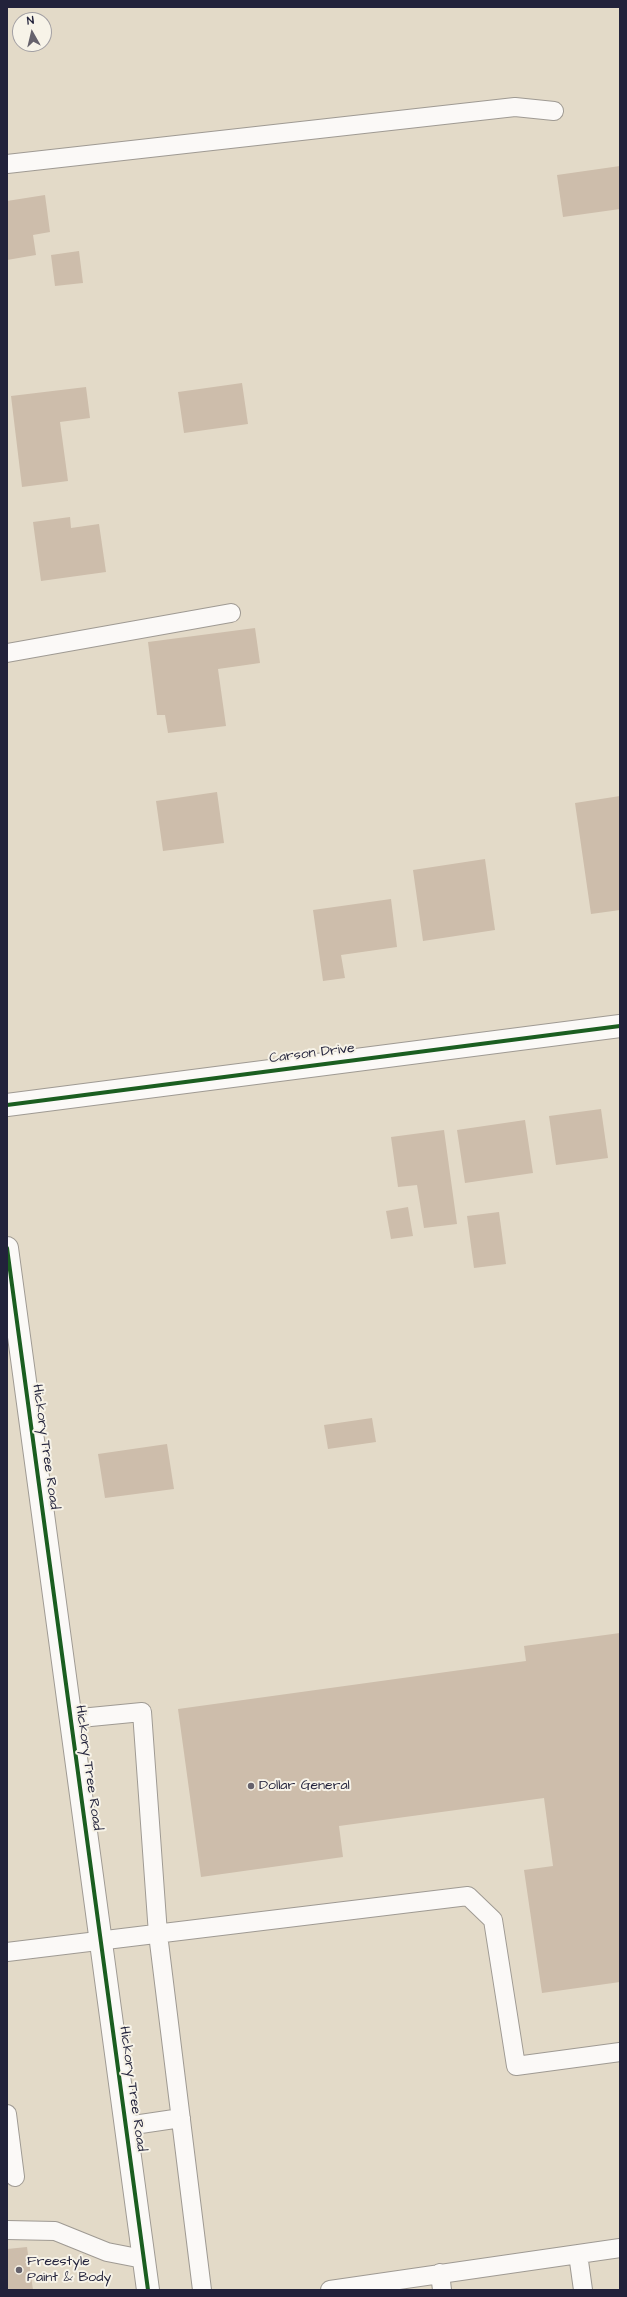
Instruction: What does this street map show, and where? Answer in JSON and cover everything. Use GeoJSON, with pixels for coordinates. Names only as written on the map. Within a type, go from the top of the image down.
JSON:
{"type":"FeatureCollection","features":[{"type":"Feature","properties":{"kind":"street","name":"Carson Drive"},"geometry":{"type":"LineString","coordinates":[[7,1105],[620,1026]]}},
{"type":"Feature","properties":{"kind":"street","name":"Hickory Tree Road"},"geometry":{"type":"LineString","coordinates":[[7,1248],[148,2290]]}},
{"type":"Feature","properties":{"kind":"lane"},"geometry":{"type":"LineString","coordinates":[[7,164],[515,107],[554,111]]}},
{"type":"Feature","properties":{"kind":"lane"},"geometry":{"type":"LineString","coordinates":[[7,653],[231,613]]}},
{"type":"Feature","properties":{"kind":"lane"},"geometry":{"type":"LineString","coordinates":[[70,1719],[142,1712],[158,1934],[202,2290]]}},
{"type":"Feature","properties":{"kind":"lane"},"geometry":{"type":"LineString","coordinates":[[7,1952],[468,1896],[493,1920],[516,2066],[620,2052]]}},
{"type":"Feature","properties":{"kind":"lane"},"geometry":{"type":"LineString","coordinates":[[7,2114],[15,2177]]}},
{"type":"Feature","properties":{"kind":"lane"},"geometry":{"type":"LineString","coordinates":[[127,2126],[181,2118]]}},
{"type":"Feature","properties":{"kind":"lane"},"geometry":{"type":"LineString","coordinates":[[7,2230],[55,2231],[108,2252],[143,2259]]}},
{"type":"Feature","properties":{"kind":"lane"},"geometry":{"type":"LineString","coordinates":[[331,2290],[441,2281],[578,2254],[620,2248]]}},
{"type":"Feature","properties":{"kind":"lane"},"geometry":{"type":"LineString","coordinates":[[578,2254],[583,2290]]}},
{"type":"Feature","properties":{"kind":"building"},"geometry":{"type":"Polygon","coordinates":[[[620,166],[620,209],[563,217],[557,175],[620,166]]]}},
{"type":"Feature","properties":{"kind":"building"},"geometry":{"type":"Polygon","coordinates":[[[45,195],[50,232],[33,235],[36,255],[7,260],[7,201],[45,195]]]}},
{"type":"Feature","properties":{"kind":"building"},"geometry":{"type":"Polygon","coordinates":[[[79,251],[83,283],[55,286],[51,255],[79,251]]]}},
{"type":"Feature","properties":{"kind":"building"},"geometry":{"type":"Polygon","coordinates":[[[242,383],[248,424],[184,433],[178,392],[242,383]]]}},
{"type":"Feature","properties":{"kind":"building"},"geometry":{"type":"Polygon","coordinates":[[[86,387],[90,418],[60,422],[68,481],[22,487],[11,396],[86,387]]]}},
{"type":"Feature","properties":{"kind":"building"},"geometry":{"type":"Polygon","coordinates":[[[70,517],[71,528],[99,524],[106,572],[41,581],[33,522],[70,517]]]}},
{"type":"Feature","properties":{"kind":"building"},"geometry":{"type":"Polygon","coordinates":[[[255,628],[260,663],[218,669],[226,726],[168,733],[165,715],[157,715],[148,642],[255,628]]]}},
{"type":"Feature","properties":{"kind":"building"},"geometry":{"type":"Polygon","coordinates":[[[217,792],[224,843],[163,851],[156,801],[217,792]]]}},
{"type":"Feature","properties":{"kind":"building"},"geometry":{"type":"Polygon","coordinates":[[[620,796],[620,910],[591,914],[575,803],[620,796]]]}},
{"type":"Feature","properties":{"kind":"building"},"geometry":{"type":"Polygon","coordinates":[[[485,859],[495,930],[423,941],[413,870],[485,859]]]}},
{"type":"Feature","properties":{"kind":"building"},"geometry":{"type":"Polygon","coordinates":[[[391,899],[397,947],[341,955],[345,978],[323,981],[313,910],[391,899]]]}},
{"type":"Feature","properties":{"kind":"building"},"geometry":{"type":"Polygon","coordinates":[[[601,1109],[608,1158],[556,1165],[549,1116],[601,1109]]]}},
{"type":"Feature","properties":{"kind":"building"},"geometry":{"type":"Polygon","coordinates":[[[525,1120],[533,1173],[465,1183],[457,1130],[525,1120]]]}},
{"type":"Feature","properties":{"kind":"building"},"geometry":{"type":"Polygon","coordinates":[[[444,1130],[457,1224],[424,1228],[417,1185],[398,1187],[391,1137],[444,1130]]]}},
{"type":"Feature","properties":{"kind":"building"},"geometry":{"type":"Polygon","coordinates":[[[408,1207],[413,1236],[391,1239],[386,1211],[408,1207]]]}},
{"type":"Feature","properties":{"kind":"building"},"geometry":{"type":"Polygon","coordinates":[[[499,1212],[506,1264],[474,1268],[467,1216],[499,1212]]]}},
{"type":"Feature","properties":{"kind":"building"},"geometry":{"type":"Polygon","coordinates":[[[372,1418],[376,1442],[328,1449],[324,1425],[372,1418]]]}},
{"type":"Feature","properties":{"kind":"building"},"geometry":{"type":"Polygon","coordinates":[[[167,1444],[174,1489],[105,1498],[98,1454],[167,1444]]]}},
{"type":"Feature","properties":{"kind":"building"},"geometry":{"type":"Polygon","coordinates":[[[620,1633],[620,1982],[542,1993],[524,1870],[553,1866],[544,1798],[339,1826],[343,1857],[201,1877],[178,1709],[526,1661],[524,1646],[620,1633]]]}},
{"type":"Feature","properties":{"kind":"building","name":"Freestyle Paint & Body"},"geometry":{"type":"Polygon","coordinates":[[[27,2247],[33,2290],[7,2290],[7,2249],[27,2247]]]}},
{"type":"Feature","properties":{"kind":"cycle path"},"geometry":{"type":"LineString","coordinates":[[7,1105],[620,1026]]}},
{"type":"Feature","properties":{"kind":"cycle path"},"geometry":{"type":"LineString","coordinates":[[7,1248],[148,2290]]}},
{"type":"Feature","properties":{"kind":"place","name":"Dollar General"},"geometry":{"type":"Point","coordinates":[251,1786]}},
{"type":"Feature","properties":{"kind":"place","name":"Freestyle Paint & Body"},"geometry":{"type":"Point","coordinates":[19,2270]}}]}
